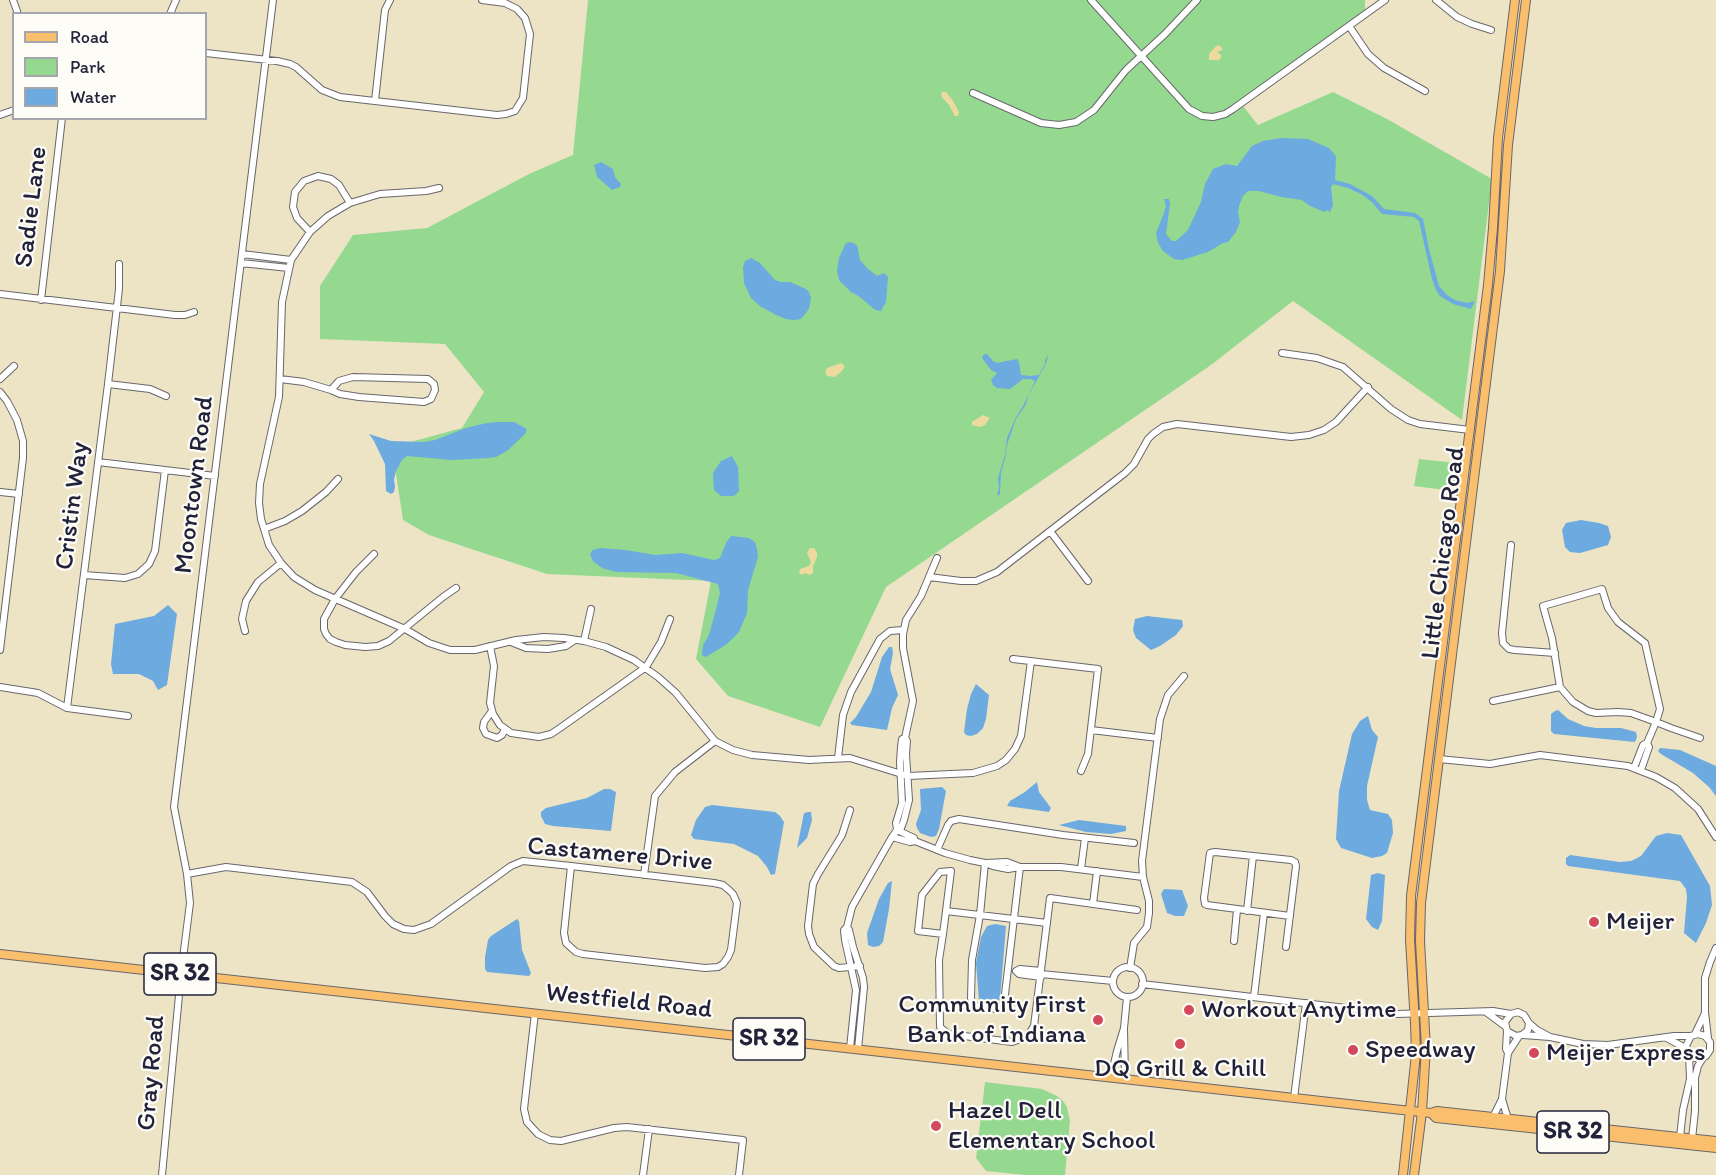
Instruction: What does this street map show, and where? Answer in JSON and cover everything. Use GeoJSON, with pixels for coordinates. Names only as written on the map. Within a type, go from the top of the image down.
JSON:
{"type":"FeatureCollection","features":[{"type":"Feature","properties":{"kind":"main road","name":"Little Chicago Road"},"geometry":{"type":"LineString","coordinates":[[1403,1175],[1415,1063],[1415,1014],[1410,952],[1411,896],[1490,264],[1498,138],[1515,0]]}},
{"type":"Feature","properties":{"kind":"main road","name":"Little Chicago Road"},"geometry":{"type":"LineString","coordinates":[[1414,1175],[1426,1058],[1420,917],[1500,271],[1508,145],[1526,0]]}},
{"type":"Feature","properties":{"kind":"main road","name":"Westfield Road"},"geometry":{"type":"LineString","coordinates":[[0,954],[1411,1111],[1431,1113],[1437,1111],[1716,1142]]}},
{"type":"Feature","properties":{"kind":"main road","name":"Westfield Road"},"geometry":{"type":"LineString","coordinates":[[1431,1113],[1436,1118],[1716,1148]]}},
{"type":"Feature","properties":{"kind":"street"},"geometry":{"type":"LineString","coordinates":[[14,0],[17,11]]}},
{"type":"Feature","properties":{"kind":"street","name":"Moontown Road"},"geometry":{"type":"LineString","coordinates":[[181,974],[190,903],[187,874],[174,807],[273,0]]}},
{"type":"Feature","properties":{"kind":"street"},"geometry":{"type":"LineString","coordinates":[[375,101],[385,10],[390,0]]}},
{"type":"Feature","properties":{"kind":"street"},"geometry":{"type":"LineString","coordinates":[[207,53],[284,62],[296,67],[322,90],[333,96],[497,115],[506,114],[515,111],[524,94],[530,40],[528,26],[522,14],[513,6],[502,2],[482,0]]}},
{"type":"Feature","properties":{"kind":"street"},"geometry":{"type":"LineString","coordinates":[[1091,0],[1189,109],[1202,116],[1213,117],[1233,109],[1385,0]]}},
{"type":"Feature","properties":{"kind":"street"},"geometry":{"type":"LineString","coordinates":[[973,93],[1041,123],[1064,125],[1076,122],[1089,114],[1126,70],[1197,0]]}},
{"type":"Feature","properties":{"kind":"street"},"geometry":{"type":"LineString","coordinates":[[1436,0],[1457,17],[1491,30]]}},
{"type":"Feature","properties":{"kind":"street"},"geometry":{"type":"LineString","coordinates":[[1349,26],[1368,54],[1383,68],[1425,91]]}},
{"type":"Feature","properties":{"kind":"street","name":"Sadie Lane"},"geometry":{"type":"LineString","coordinates":[[41,300],[62,120]]}},
{"type":"Feature","properties":{"kind":"street"},"geometry":{"type":"LineString","coordinates":[[310,232],[297,218],[293,207],[295,192],[304,180],[318,176],[332,179],[339,185],[350,202]]}},
{"type":"Feature","properties":{"kind":"street"},"geometry":{"type":"LineString","coordinates":[[439,188],[380,194],[350,202],[328,216],[310,232],[291,260],[282,302],[279,397],[260,484],[259,503],[264,529],[272,551],[302,583],[405,629],[429,643],[450,650],[467,651],[510,641],[544,637],[584,641],[616,651],[646,667],[676,693],[715,741],[733,750],[752,755],[808,760],[838,758],[860,761],[904,776],[973,773],[997,766],[1006,760],[1015,749],[1021,736],[1031,661]]}},
{"type":"Feature","properties":{"kind":"street"},"geometry":{"type":"LineString","coordinates":[[242,254],[291,260]]}},
{"type":"Feature","properties":{"kind":"street"},"geometry":{"type":"LineString","coordinates":[[241,263],[289,268]]}},
{"type":"Feature","properties":{"kind":"street","name":"Cristin Way"},"geometry":{"type":"LineString","coordinates":[[67,708],[117,309],[119,264]]}},
{"type":"Feature","properties":{"kind":"street"},"geometry":{"type":"LineString","coordinates":[[0,294],[180,316],[194,312]]}},
{"type":"Feature","properties":{"kind":"street"},"geometry":{"type":"LineString","coordinates":[[1282,353],[1335,363],[1350,371],[1391,409],[1408,420],[1420,424],[1470,430]]}},
{"type":"Feature","properties":{"kind":"street"},"geometry":{"type":"LineString","coordinates":[[0,379],[14,366]]}},
{"type":"Feature","properties":{"kind":"street"},"geometry":{"type":"LineString","coordinates":[[280,379],[304,382],[340,393],[359,397],[424,402],[431,399],[435,390],[434,384],[428,379],[353,377],[339,381],[331,390]]}},
{"type":"Feature","properties":{"kind":"street"},"geometry":{"type":"LineString","coordinates":[[108,384],[150,389],[166,396]]}},
{"type":"Feature","properties":{"kind":"street"},"geometry":{"type":"LineString","coordinates":[[929,577],[967,581],[984,579],[997,572],[1125,473],[1134,464],[1148,439],[1163,427],[1177,424],[1291,437],[1309,435],[1336,423],[1368,387]]}},
{"type":"Feature","properties":{"kind":"street"},"geometry":{"type":"LineString","coordinates":[[0,392],[17,420],[23,441],[23,458],[0,650]]}},
{"type":"Feature","properties":{"kind":"street"},"geometry":{"type":"LineString","coordinates":[[98,462],[215,476]]}},
{"type":"Feature","properties":{"kind":"street"},"geometry":{"type":"LineString","coordinates":[[84,575],[125,578],[138,574],[150,564],[155,551],[165,470]]}},
{"type":"Feature","properties":{"kind":"street"},"geometry":{"type":"LineString","coordinates":[[264,529],[302,511],[338,479]]}},
{"type":"Feature","properties":{"kind":"street"},"geometry":{"type":"LineString","coordinates":[[0,492],[19,494]]}},
{"type":"Feature","properties":{"kind":"street"},"geometry":{"type":"LineString","coordinates":[[1050,531],[1088,581]]}},
{"type":"Feature","properties":{"kind":"street"},"geometry":{"type":"LineString","coordinates":[[1511,545],[1502,637],[1505,646],[1515,650],[1555,653]]}},
{"type":"Feature","properties":{"kind":"street"},"geometry":{"type":"LineString","coordinates":[[374,554],[356,572],[326,614],[323,624],[326,634],[336,642],[357,646],[378,645],[390,641],[456,588]]}},
{"type":"Feature","properties":{"kind":"street"},"geometry":{"type":"LineString","coordinates":[[854,1049],[856,990],[847,957],[844,930],[847,927],[852,907],[897,830],[896,822],[903,803],[904,776],[901,747],[913,700],[903,648],[903,630],[937,558]]}},
{"type":"Feature","properties":{"kind":"street"},"geometry":{"type":"LineString","coordinates":[[245,631],[242,619],[246,601],[258,582],[281,563]]}},
{"type":"Feature","properties":{"kind":"street"},"geometry":{"type":"LineString","coordinates":[[1638,769],[1643,745],[1647,743],[1656,722],[1659,713],[1659,703],[1645,643],[1618,622],[1608,608],[1602,589],[1543,606],[1555,653],[1560,687],[1573,702],[1588,711],[1624,712],[1656,722],[1700,738]]}},
{"type":"Feature","properties":{"kind":"street"},"geometry":{"type":"LineString","coordinates":[[584,641],[591,609]]}},
{"type":"Feature","properties":{"kind":"street"},"geometry":{"type":"LineString","coordinates":[[490,646],[494,666],[490,698],[496,720],[505,729],[517,735],[545,736],[646,667],[661,642],[670,619]]}},
{"type":"Feature","properties":{"kind":"street"},"geometry":{"type":"LineString","coordinates":[[838,758],[843,715],[851,692],[880,639],[890,631],[903,630]]}},
{"type":"Feature","properties":{"kind":"street"},"geometry":{"type":"LineString","coordinates":[[510,641],[526,648],[548,649],[566,646],[575,640]]}},
{"type":"Feature","properties":{"kind":"street"},"geometry":{"type":"LineString","coordinates":[[1013,659],[1098,669],[1091,730],[1086,760],[1081,771]]}},
{"type":"Feature","properties":{"kind":"street"},"geometry":{"type":"LineString","coordinates":[[1130,968],[1134,943],[1147,927],[1148,922],[1149,902],[1142,861],[1160,719],[1165,702],[1184,676]]}},
{"type":"Feature","properties":{"kind":"street"},"geometry":{"type":"LineString","coordinates":[[0,687],[38,693],[67,708],[128,716]]}},
{"type":"Feature","properties":{"kind":"street"},"geometry":{"type":"LineString","coordinates":[[1493,701],[1560,687]]}},
{"type":"Feature","properties":{"kind":"street"},"geometry":{"type":"LineString","coordinates":[[492,711],[484,722],[483,728],[486,734],[497,738],[505,729]]}},
{"type":"Feature","properties":{"kind":"street"},"geometry":{"type":"LineString","coordinates":[[1091,730],[1158,738]]}},
{"type":"Feature","properties":{"kind":"street"},"geometry":{"type":"LineString","coordinates":[[644,875],[655,796],[675,772],[715,741]]}},
{"type":"Feature","properties":{"kind":"street"},"geometry":{"type":"LineString","coordinates":[[1439,759],[1490,764],[1540,755],[1609,763],[1638,769],[1666,782],[1690,802],[1704,817],[1716,837]]}},
{"type":"Feature","properties":{"kind":"street"},"geometry":{"type":"LineString","coordinates":[[850,810],[842,835],[813,884],[808,926],[811,942],[834,966],[839,968],[860,966]]}},
{"type":"Feature","properties":{"kind":"street"},"geometry":{"type":"LineString","coordinates":[[937,850],[948,825],[951,821],[959,819],[1134,843]]}},
{"type":"Feature","properties":{"kind":"street"},"geometry":{"type":"LineString","coordinates":[[897,830],[914,838],[915,841],[954,856],[1008,869],[1052,867],[1143,877]]}},
{"type":"Feature","properties":{"kind":"street"},"geometry":{"type":"LineString","coordinates":[[892,837],[910,842],[915,841]]}},
{"type":"Feature","properties":{"kind":"street"},"geometry":{"type":"LineString","coordinates":[[1081,869],[1085,838]]}},
{"type":"Feature","properties":{"kind":"street"},"geometry":{"type":"LineString","coordinates":[[1286,947],[1290,916],[1296,866],[1295,862],[1212,852],[1209,855],[1205,904],[1290,916]]}},
{"type":"Feature","properties":{"kind":"street"},"geometry":{"type":"LineString","coordinates":[[1246,911],[1253,856]]}},
{"type":"Feature","properties":{"kind":"street","name":"Castamere Drive"},"geometry":{"type":"LineString","coordinates":[[187,874],[226,867],[351,882],[368,892],[393,924],[414,930],[431,924],[523,861],[572,866],[720,884],[733,894],[737,903],[731,950],[723,964],[715,968],[705,968],[583,954],[570,947],[565,938],[564,925],[572,866]]}},
{"type":"Feature","properties":{"kind":"street"},"geometry":{"type":"LineString","coordinates":[[985,863],[980,915],[971,968],[971,998],[974,1005],[997,1009],[1004,1003],[1020,867]]}},
{"type":"Feature","properties":{"kind":"street"},"geometry":{"type":"LineString","coordinates":[[943,934],[918,931],[922,895],[940,872],[951,871],[939,978],[939,1023],[943,1031],[951,1035],[1009,1042],[1027,1037],[1036,1021],[1050,898],[1137,910]]}},
{"type":"Feature","properties":{"kind":"street"},"geometry":{"type":"LineString","coordinates":[[1093,904],[1096,871]]}},
{"type":"Feature","properties":{"kind":"street"},"geometry":{"type":"LineString","coordinates":[[1234,941],[1237,910]]}},
{"type":"Feature","properties":{"kind":"street"},"geometry":{"type":"LineString","coordinates":[[946,911],[1047,923]]}},
{"type":"Feature","properties":{"kind":"street"},"geometry":{"type":"LineString","coordinates":[[1254,997],[1264,913]]}},
{"type":"Feature","properties":{"kind":"street"},"geometry":{"type":"LineString","coordinates":[[847,927],[860,966],[864,987],[854,1049]]}},
{"type":"Feature","properties":{"kind":"street"},"geometry":{"type":"LineString","coordinates":[[1692,1139],[1695,1078],[1698,1066],[1710,1050],[1705,1012],[1705,978],[1716,948]]}},
{"type":"Feature","properties":{"kind":"street"},"geometry":{"type":"LineString","coordinates":[[1130,968],[1138,972],[1142,978],[1142,984],[1138,992],[1127,997],[1116,992],[1113,981],[1119,971],[1130,968]]}},
{"type":"Feature","properties":{"kind":"street"},"geometry":{"type":"LineString","coordinates":[[1707,968],[1716,969]]}},
{"type":"Feature","properties":{"kind":"street"},"geometry":{"type":"LineString","coordinates":[[1008,970],[1020,969],[1041,974],[1113,981]]}},
{"type":"Feature","properties":{"kind":"street","name":"Gray Road"},"geometry":{"type":"LineString","coordinates":[[162,1175],[181,974]]}},
{"type":"Feature","properties":{"kind":"street"},"geometry":{"type":"LineString","coordinates":[[1142,984],[1397,1014],[1521,1013],[1527,1017],[1528,1030],[1508,1053]]}},
{"type":"Feature","properties":{"kind":"street"},"geometry":{"type":"LineString","coordinates":[[1125,1079],[1124,1028],[1127,997]]}},
{"type":"Feature","properties":{"kind":"street"},"geometry":{"type":"LineString","coordinates":[[1294,1098],[1306,1003]]}},
{"type":"Feature","properties":{"kind":"street"},"geometry":{"type":"LineString","coordinates":[[1485,1012],[1512,1035],[1550,1037],[1583,1044],[1608,1045],[1702,1034],[1716,1047]]}},
{"type":"Feature","properties":{"kind":"street"},"geometry":{"type":"LineString","coordinates":[[1680,1137],[1690,1079],[1691,1065],[1687,1042],[1705,1012]]}},
{"type":"Feature","properties":{"kind":"street"},"geometry":{"type":"LineString","coordinates":[[536,1013],[524,1105],[525,1117],[534,1130],[555,1141],[622,1127],[743,1140],[739,1175]]}},
{"type":"Feature","properties":{"kind":"street"},"geometry":{"type":"LineString","coordinates":[[1493,1117],[1502,1099],[1508,1053],[1506,1019],[1511,1014]]}},
{"type":"Feature","properties":{"kind":"street"},"geometry":{"type":"LineString","coordinates":[[1529,1023],[1550,1037]]}},
{"type":"Feature","properties":{"kind":"street"},"geometry":{"type":"LineString","coordinates":[[1111,1077],[1124,1028]]}},
{"type":"Feature","properties":{"kind":"street"},"geometry":{"type":"LineString","coordinates":[[1667,1038],[1695,1058],[1716,1056]]}},
{"type":"Feature","properties":{"kind":"street"},"geometry":{"type":"LineString","coordinates":[[1502,1099],[1508,1119]]}},
{"type":"Feature","properties":{"kind":"street"},"geometry":{"type":"LineString","coordinates":[[643,1175],[649,1129]]}},
{"type":"Feature","properties":{"kind":"green space"},"geometry":{"type":"Polygon","coordinates":[[[588,0],[1365,0],[1365,10],[1239,101],[1258,125],[1333,92],[1387,119],[1492,179],[1462,420],[1293,301],[1211,365],[886,587],[820,727],[728,696],[696,659],[711,581],[547,574],[429,535],[403,520],[392,447],[462,428],[484,392],[445,344],[320,339],[320,286],[353,235],[427,228],[529,174],[573,155],[588,0]]]}},
{"type":"Feature","properties":{"kind":"green space"},"geometry":{"type":"Polygon","coordinates":[[[1419,459],[1457,463],[1453,491],[1414,486],[1419,459]]]}},
{"type":"Feature","properties":{"kind":"green space"},"geometry":{"type":"Polygon","coordinates":[[[985,1082],[1042,1089],[1063,1101],[1070,1121],[1065,1175],[1025,1175],[986,1171],[976,1158],[985,1082]]]}},
{"type":"Feature","properties":{"kind":"sand"},"geometry":{"type":"Polygon","coordinates":[[[1219,45],[1222,50],[1217,52],[1221,58],[1209,60],[1209,54],[1219,45]]]}},
{"type":"Feature","properties":{"kind":"sand"},"geometry":{"type":"Polygon","coordinates":[[[942,92],[946,92],[953,101],[959,112],[958,116],[955,116],[941,96],[942,92]]]}},
{"type":"Feature","properties":{"kind":"sand"},"geometry":{"type":"Polygon","coordinates":[[[841,363],[845,366],[842,371],[835,377],[827,376],[825,372],[827,368],[841,363]]]}},
{"type":"Feature","properties":{"kind":"sand"},"geometry":{"type":"Polygon","coordinates":[[[983,415],[990,418],[985,425],[980,427],[972,425],[972,422],[983,415]]]}},
{"type":"Feature","properties":{"kind":"sand"},"geometry":{"type":"Polygon","coordinates":[[[810,548],[814,548],[817,552],[813,573],[801,575],[800,569],[809,566],[811,562],[807,553],[810,548]]]}},
{"type":"Feature","properties":{"kind":"water"},"geometry":{"type":"Polygon","coordinates":[[[1281,138],[1308,139],[1329,148],[1336,156],[1335,180],[1350,184],[1372,196],[1384,209],[1415,213],[1423,219],[1439,286],[1455,300],[1467,303],[1475,301],[1471,309],[1453,304],[1440,296],[1436,290],[1419,221],[1414,217],[1382,214],[1361,194],[1333,184],[1331,187],[1333,205],[1330,212],[1310,206],[1302,200],[1259,191],[1248,191],[1239,206],[1240,222],[1228,242],[1208,252],[1182,260],[1174,259],[1163,251],[1156,233],[1166,206],[1164,199],[1169,199],[1170,204],[1166,234],[1172,241],[1176,241],[1188,230],[1213,169],[1226,164],[1237,166],[1252,146],[1263,141],[1281,138]]]}},
{"type":"Feature","properties":{"kind":"water"},"geometry":{"type":"Polygon","coordinates":[[[601,162],[613,169],[615,177],[621,184],[620,187],[612,190],[597,177],[594,165],[601,162]]]}},
{"type":"Feature","properties":{"kind":"water"},"geometry":{"type":"Polygon","coordinates":[[[851,242],[857,245],[860,260],[867,268],[877,276],[884,273],[888,277],[886,302],[881,311],[875,310],[839,280],[837,271],[839,258],[846,243],[851,242]]]}},
{"type":"Feature","properties":{"kind":"water"},"geometry":{"type":"Polygon","coordinates":[[[751,258],[760,263],[775,280],[790,282],[809,292],[811,298],[809,309],[801,319],[786,319],[776,315],[751,298],[744,283],[743,267],[745,261],[751,258]]]}},
{"type":"Feature","properties":{"kind":"water"},"geometry":{"type":"Polygon","coordinates":[[[984,354],[997,363],[1017,359],[1021,375],[1031,376],[1039,375],[1049,354],[1045,366],[1029,394],[1025,406],[1016,419],[1007,445],[1001,473],[1000,494],[997,496],[998,478],[1007,438],[1015,419],[1035,381],[1023,379],[1010,389],[997,388],[991,380],[997,373],[991,370],[982,358],[984,354]]]}},
{"type":"Feature","properties":{"kind":"water"},"geometry":{"type":"Polygon","coordinates":[[[499,422],[514,422],[527,429],[525,434],[507,451],[496,457],[452,460],[407,456],[396,471],[394,492],[391,494],[386,491],[385,464],[369,434],[391,441],[424,442],[466,428],[499,422]]]}},
{"type":"Feature","properties":{"kind":"water"},"geometry":{"type":"Polygon","coordinates":[[[732,456],[738,467],[739,491],[734,496],[721,496],[714,490],[713,473],[721,461],[732,456]]]}},
{"type":"Feature","properties":{"kind":"water"},"geometry":{"type":"Polygon","coordinates":[[[1581,520],[1608,526],[1611,537],[1608,545],[1580,553],[1570,552],[1565,547],[1562,530],[1566,523],[1581,520]]]}},
{"type":"Feature","properties":{"kind":"water"},"geometry":{"type":"Polygon","coordinates":[[[731,536],[749,538],[755,542],[757,549],[758,557],[748,590],[747,613],[739,632],[727,644],[706,657],[702,655],[703,645],[709,635],[720,593],[718,584],[676,573],[616,572],[602,568],[593,561],[590,554],[593,550],[600,548],[655,555],[682,553],[714,560],[720,558],[731,536]]]}},
{"type":"Feature","properties":{"kind":"water"},"geometry":{"type":"Polygon","coordinates":[[[168,605],[177,614],[167,685],[158,690],[153,681],[139,674],[113,674],[111,664],[115,624],[154,616],[168,605]]]}},
{"type":"Feature","properties":{"kind":"water"},"geometry":{"type":"Polygon","coordinates":[[[1147,616],[1182,620],[1183,626],[1176,635],[1151,650],[1136,638],[1133,630],[1135,619],[1147,616]]]}},
{"type":"Feature","properties":{"kind":"water"},"geometry":{"type":"Polygon","coordinates":[[[889,647],[892,647],[893,653],[890,669],[898,695],[892,708],[887,730],[852,725],[850,723],[871,692],[882,657],[889,647]]]}},
{"type":"Feature","properties":{"kind":"water"},"geometry":{"type":"Polygon","coordinates":[[[976,684],[989,695],[983,728],[971,736],[964,732],[967,709],[976,684]]]}},
{"type":"Feature","properties":{"kind":"water"},"geometry":{"type":"Polygon","coordinates":[[[1558,710],[1568,719],[1584,726],[1621,728],[1636,732],[1637,737],[1635,742],[1554,734],[1551,731],[1551,714],[1558,710]]]}},
{"type":"Feature","properties":{"kind":"water"},"geometry":{"type":"Polygon","coordinates":[[[1368,716],[1372,730],[1378,737],[1367,786],[1367,800],[1370,810],[1388,814],[1392,820],[1393,833],[1387,853],[1372,858],[1341,848],[1336,839],[1339,791],[1352,734],[1360,721],[1368,716]]]}},
{"type":"Feature","properties":{"kind":"water"},"geometry":{"type":"Polygon","coordinates":[[[1660,748],[1680,750],[1716,766],[1716,796],[1693,773],[1661,754],[1658,751],[1660,748]]]}},
{"type":"Feature","properties":{"kind":"water"},"geometry":{"type":"Polygon","coordinates":[[[1037,782],[1039,792],[1051,808],[1049,812],[1007,806],[1010,801],[1037,782]]]}},
{"type":"Feature","properties":{"kind":"water"},"geometry":{"type":"Polygon","coordinates":[[[942,787],[946,791],[939,829],[936,836],[931,837],[920,833],[916,824],[921,810],[920,789],[942,787]]]}},
{"type":"Feature","properties":{"kind":"water"},"geometry":{"type":"Polygon","coordinates":[[[604,789],[616,792],[611,831],[545,824],[541,812],[546,808],[587,798],[604,789]]]}},
{"type":"Feature","properties":{"kind":"water"},"geometry":{"type":"Polygon","coordinates":[[[712,805],[775,812],[780,816],[784,822],[775,874],[771,875],[758,856],[734,844],[694,839],[691,835],[696,820],[705,807],[712,805]]]}},
{"type":"Feature","properties":{"kind":"water"},"geometry":{"type":"Polygon","coordinates":[[[811,812],[812,820],[807,838],[797,848],[804,813],[811,812]]]}},
{"type":"Feature","properties":{"kind":"water"},"geometry":{"type":"Polygon","coordinates":[[[1079,820],[1126,826],[1126,831],[1111,834],[1086,832],[1059,825],[1079,820]]]}},
{"type":"Feature","properties":{"kind":"water"},"geometry":{"type":"Polygon","coordinates":[[[1667,833],[1681,835],[1710,886],[1712,905],[1696,943],[1684,933],[1687,897],[1686,889],[1680,881],[1566,864],[1566,858],[1570,855],[1620,862],[1631,861],[1641,856],[1656,836],[1667,833]]]}},
{"type":"Feature","properties":{"kind":"water"},"geometry":{"type":"Polygon","coordinates":[[[1378,873],[1385,875],[1382,921],[1378,930],[1372,927],[1366,919],[1371,875],[1378,873]]]}},
{"type":"Feature","properties":{"kind":"water"},"geometry":{"type":"Polygon","coordinates":[[[892,881],[883,942],[873,947],[868,945],[867,933],[879,899],[888,883],[892,881]]]}},
{"type":"Feature","properties":{"kind":"water"},"geometry":{"type":"Polygon","coordinates":[[[1164,889],[1182,890],[1188,906],[1184,916],[1167,913],[1161,894],[1164,889]]]}},
{"type":"Feature","properties":{"kind":"water"},"geometry":{"type":"Polygon","coordinates":[[[517,919],[522,950],[531,973],[529,976],[487,972],[485,957],[488,940],[517,919]]]}},
{"type":"Feature","properties":{"kind":"water"},"geometry":{"type":"Polygon","coordinates":[[[995,924],[1006,926],[1000,999],[995,1004],[979,1001],[976,963],[981,937],[987,926],[995,924]]]}},
{"type":"Feature","properties":{"kind":"place","name":"Meijer"},"geometry":{"type":"Point","coordinates":[1594,922]}},
{"type":"Feature","properties":{"kind":"place","name":"Workout Anytime"},"geometry":{"type":"Point","coordinates":[1189,1010]}},
{"type":"Feature","properties":{"kind":"place","name":"Community First Bank of Indiana"},"geometry":{"type":"Point","coordinates":[1098,1020]}},
{"type":"Feature","properties":{"kind":"place","name":"DQ Grill & Chill"},"geometry":{"type":"Point","coordinates":[1180,1044]}},
{"type":"Feature","properties":{"kind":"place","name":"Speedway"},"geometry":{"type":"Point","coordinates":[1353,1050]}},
{"type":"Feature","properties":{"kind":"place","name":"Meijer Express"},"geometry":{"type":"Point","coordinates":[1534,1053]}},
{"type":"Feature","properties":{"kind":"place","name":"Hazel Dell Elementary School"},"geometry":{"type":"Point","coordinates":[936,1126]}}]}
